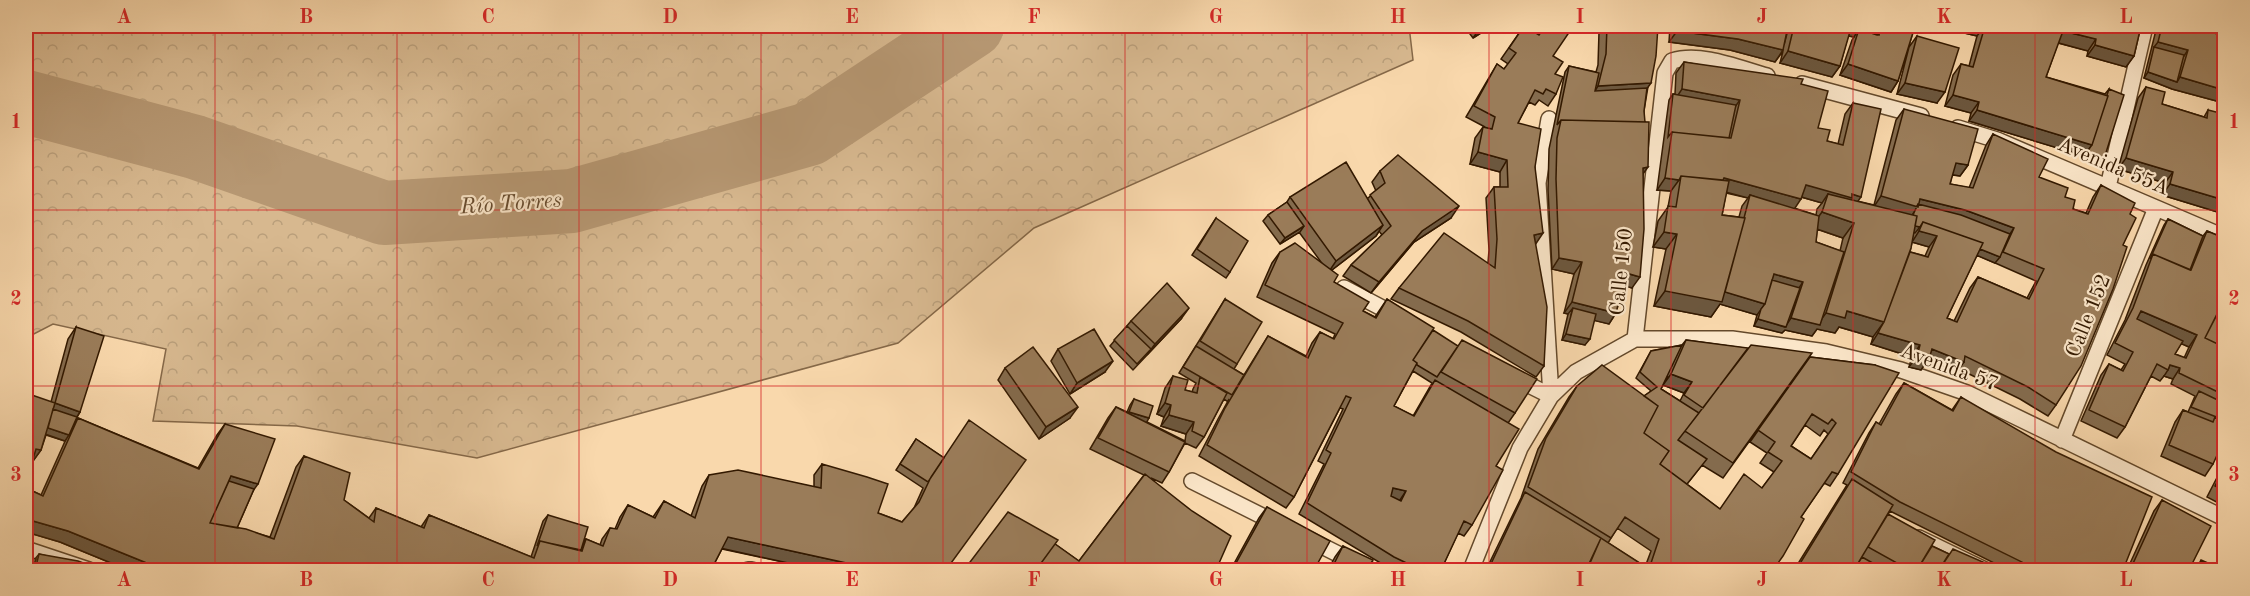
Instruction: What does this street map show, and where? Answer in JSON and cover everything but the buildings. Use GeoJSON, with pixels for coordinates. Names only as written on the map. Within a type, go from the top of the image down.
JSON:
{"type":"FeatureCollection","features":[{"type":"Feature","properties":{"kind":"lane"},"geometry":{"type":"LineString","coordinates":[[2108,187],[2145,26]]}},
{"type":"Feature","properties":{"kind":"lane","name":"Avenida 55A"},"geometry":{"type":"LineString","coordinates":[[1672,62],[1683,57],[1696,58],[1878,103],[1938,121],[1997,140],[2224,237]]}},
{"type":"Feature","properties":{"kind":"lane","name":"Calle 150"},"geometry":{"type":"LineString","coordinates":[[1471,570],[1520,448],[1551,396],[1576,372],[1635,339],[1665,73],[1672,62]]}},
{"type":"Feature","properties":{"kind":"lane"},"geometry":{"type":"LineString","coordinates":[[1549,119],[1538,183],[1551,396]]}},
{"type":"Feature","properties":{"kind":"lane","name":"Calle 152"},"geometry":{"type":"LineString","coordinates":[[2062,440],[2156,208]]}},
{"type":"Feature","properties":{"kind":"lane"},"geometry":{"type":"LineString","coordinates":[[1344,288],[1416,326]]}},
{"type":"Feature","properties":{"kind":"lane","name":"Avenida 57"},"geometry":{"type":"LineString","coordinates":[[1635,339],[1732,339],[1836,354],[1901,370],[1967,393],[2224,518]]}},
{"type":"Feature","properties":{"kind":"lane"},"geometry":{"type":"LineString","coordinates":[[1499,369],[1551,396]]}},
{"type":"Feature","properties":{"kind":"lane"},"geometry":{"type":"LineString","coordinates":[[1192,481],[1370,570]]}},
{"type":"Feature","properties":{"kind":"lane"},"geometry":{"type":"LineString","coordinates":[[1919,538],[1985,570]]}},
{"type":"Feature","properties":{"kind":"lane"},"geometry":{"type":"LineString","coordinates":[[26,549],[89,570]]}},
{"type":"Feature","properties":{"kind":"green space"},"geometry":{"type":"Polygon","coordinates":[[[26,26],[1409,26],[1413,60],[1034,228],[898,343],[477,458],[297,426],[153,421],[166,349],[53,324],[26,338],[26,26]]]}},
{"type":"Feature","properties":{"kind":"waterway","name":"Río Torres"},"geometry":{"type":"LineString","coordinates":[[26,102],[195,147],[384,213],[572,201],[809,134],[972,26]]}}]}
